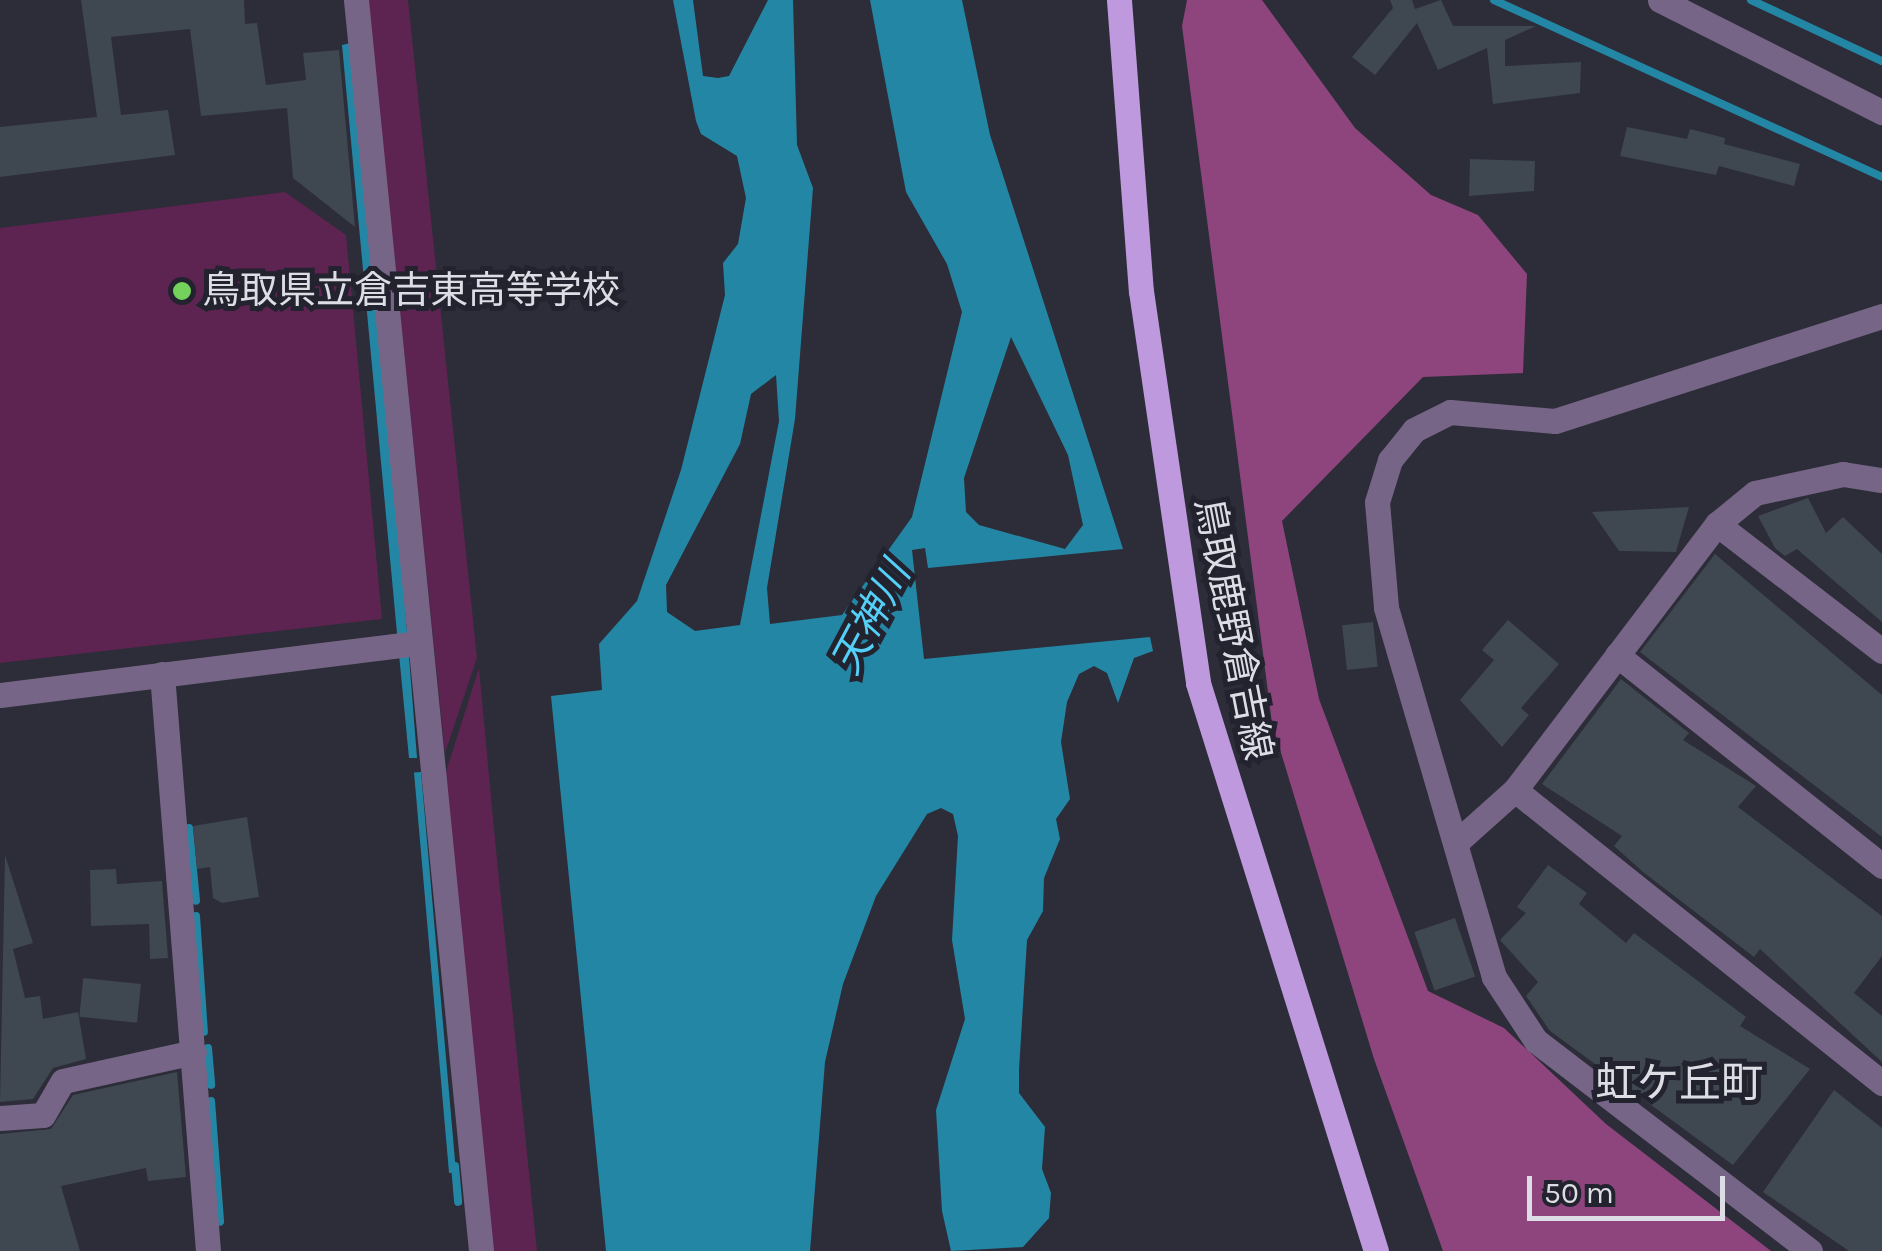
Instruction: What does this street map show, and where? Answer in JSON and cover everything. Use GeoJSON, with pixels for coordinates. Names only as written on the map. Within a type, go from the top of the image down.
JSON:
{"type":"FeatureCollection","features":[{"type":"Feature","properties":{"kind":"main road","name":"鳥取鹿野倉吉線"},"geometry":{"type":"LineString","coordinates":[[1119,0],[1141,291],[1198,683],[1376,1251]]}},
{"type":"Feature","properties":{"kind":"street"},"geometry":{"type":"LineString","coordinates":[[356,0],[481,1251]]}},
{"type":"Feature","properties":{"kind":"street"},"geometry":{"type":"LineString","coordinates":[[1660,0],[1882,112]]}},
{"type":"Feature","properties":{"kind":"street"},"geometry":{"type":"LineString","coordinates":[[1810,1251],[1536,1042],[1494,976],[1459,840],[1386,607],[1377,502],[1402,445],[1450,412],[1556,421],[1882,316]]}},
{"type":"Feature","properties":{"kind":"street"},"geometry":{"type":"LineString","coordinates":[[1459,840],[1514,790],[1717,524],[1754,493],[1844,474],[1882,480]]}},
{"type":"Feature","properties":{"kind":"street"},"geometry":{"type":"LineString","coordinates":[[1717,524],[1882,651]]}},
{"type":"Feature","properties":{"kind":"street"},"geometry":{"type":"LineString","coordinates":[[0,694],[419,643]]}},
{"type":"Feature","properties":{"kind":"street"},"geometry":{"type":"LineString","coordinates":[[1618,655],[1882,866]]}},
{"type":"Feature","properties":{"kind":"street"},"geometry":{"type":"LineString","coordinates":[[162,674],[208,1251]]}},
{"type":"Feature","properties":{"kind":"street"},"geometry":{"type":"LineString","coordinates":[[1514,790],[1882,1083]]}},
{"type":"Feature","properties":{"kind":"street"},"geometry":{"type":"LineString","coordinates":[[0,1118],[43,1116],[63,1081],[194,1052]]}},
{"type":"Feature","properties":{"kind":"shaded area"},"geometry":{"type":"Polygon","coordinates":[[[368,0],[408,0],[477,658],[445,753],[368,0]]]}},
{"type":"Feature","properties":{"kind":"shaded area"},"geometry":{"type":"Polygon","coordinates":[[[1187,0],[1262,0],[1355,128],[1431,195],[1478,215],[1527,274],[1523,373],[1423,377],[1282,521],[1319,699],[1428,991],[1504,1028],[1606,1124],[1771,1251],[1443,1251],[1374,1059],[1272,723],[1182,26],[1187,0]]]}},
{"type":"Feature","properties":{"kind":"shaded area","name":"鳥取県立倉吉東高等学校"},"geometry":{"type":"Polygon","coordinates":[[[285,192],[346,235],[382,619],[0,663],[0,228],[285,192]]]}},
{"type":"Feature","properties":{"kind":"shaded area"},"geometry":{"type":"Polygon","coordinates":[[[479,668],[537,1251],[491,1251],[444,778],[479,668]]]}},
{"type":"Feature","properties":{"kind":"water","name":"天神川"},"geometry":{"type":"Polygon","coordinates":[[[673,0],[693,0],[703,76],[718,78],[729,76],[768,0],[793,0],[797,145],[813,188],[795,419],[767,588],[770,624],[842,615],[912,517],[962,312],[947,264],[906,192],[870,0],[962,0],[990,135],[1123,549],[928,568],[925,548],[912,550],[924,659],[1150,637],[1153,651],[1134,658],[1118,703],[1107,673],[1094,666],[1079,674],[1067,702],[1061,742],[1070,799],[1056,819],[1060,839],[1044,878],[1043,911],[1027,940],[1019,1070],[1019,1093],[1045,1127],[1042,1169],[1051,1193],[1049,1218],[1023,1247],[951,1251],[942,1211],[936,1110],[965,1019],[952,940],[958,836],[953,814],[941,808],[927,814],[876,896],[843,984],[825,1062],[810,1251],[606,1251],[551,696],[602,690],[599,644],[637,601],[681,470],[725,295],[723,263],[738,244],[746,198],[737,156],[701,134],[673,0]],[[1011,337],[964,478],[966,512],[979,525],[1065,549],[1083,525],[1068,455],[1011,337]],[[776,375],[751,394],[740,444],[666,585],[667,612],[695,631],[740,625],[779,421],[776,375]]]}},
{"type":"Feature","properties":{"kind":"water"},"geometry":{"type":"Polygon","coordinates":[[[351,43],[417,758],[409,758],[342,45],[351,43]]]}},
{"type":"Feature","properties":{"kind":"water"},"geometry":{"type":"Polygon","coordinates":[[[421,772],[456,1172],[449,1173],[414,773],[421,772]]]}},
{"type":"Feature","properties":{"kind":"building"},"geometry":{"type":"Polygon","coordinates":[[[81,0],[244,0],[245,24],[257,23],[266,85],[306,80],[303,53],[339,50],[355,227],[293,178],[287,108],[201,116],[190,29],[111,37],[121,115],[168,110],[175,155],[0,177],[0,127],[97,117],[81,0]]]}},
{"type":"Feature","properties":{"kind":"building"},"geometry":{"type":"Polygon","coordinates":[[[1390,0],[1412,0],[1415,9],[1441,0],[1453,26],[1536,26],[1505,40],[1505,66],[1581,62],[1580,93],[1493,104],[1487,48],[1438,70],[1417,23],[1375,75],[1352,57],[1393,8],[1390,0]]]}},
{"type":"Feature","properties":{"kind":"building"},"geometry":{"type":"Polygon","coordinates":[[[1627,127],[1687,139],[1690,129],[1725,138],[1724,144],[1800,164],[1794,186],[1719,166],[1716,175],[1620,156],[1627,127]]]}},
{"type":"Feature","properties":{"kind":"building"},"geometry":{"type":"Polygon","coordinates":[[[1470,159],[1535,161],[1534,191],[1469,196],[1470,159]]]}},
{"type":"Feature","properties":{"kind":"building"},"geometry":{"type":"Polygon","coordinates":[[[1808,498],[1826,533],[1843,517],[1882,554],[1882,622],[1797,549],[1785,556],[1775,548],[1758,516],[1808,498]]]}},
{"type":"Feature","properties":{"kind":"building"},"geometry":{"type":"Polygon","coordinates":[[[1689,507],[1676,552],[1619,551],[1592,512],[1689,507]]]}},
{"type":"Feature","properties":{"kind":"building"},"geometry":{"type":"Polygon","coordinates":[[[1715,554],[1882,695],[1882,837],[1640,652],[1715,554]]]}},
{"type":"Feature","properties":{"kind":"building"},"geometry":{"type":"Polygon","coordinates":[[[1508,620],[1559,664],[1521,708],[1529,715],[1502,747],[1460,700],[1494,660],[1482,650],[1508,620]]]}},
{"type":"Feature","properties":{"kind":"building"},"geometry":{"type":"Polygon","coordinates":[[[1373,622],[1378,667],[1347,670],[1342,625],[1373,622]]]}},
{"type":"Feature","properties":{"kind":"building"},"geometry":{"type":"Polygon","coordinates":[[[1621,679],[1689,733],[1683,740],[1756,786],[1738,807],[1882,916],[1882,956],[1854,993],[1882,1016],[1882,1062],[1760,949],[1754,957],[1643,872],[1614,846],[1622,836],[1542,784],[1621,679]]]}},
{"type":"Feature","properties":{"kind":"building"},"geometry":{"type":"Polygon","coordinates":[[[247,817],[259,897],[222,903],[213,898],[210,867],[197,869],[193,826],[247,817]]]}},
{"type":"Feature","properties":{"kind":"building"},"geometry":{"type":"Polygon","coordinates":[[[5,855],[33,943],[13,949],[25,998],[40,996],[43,1019],[78,1012],[86,1059],[53,1068],[33,1099],[0,1102],[5,855]]]}},
{"type":"Feature","properties":{"kind":"building"},"geometry":{"type":"Polygon","coordinates":[[[1548,865],[1587,893],[1579,904],[1626,943],[1634,933],[1746,1017],[1740,1026],[1810,1069],[1733,1165],[1550,1031],[1526,996],[1538,982],[1500,940],[1526,913],[1517,907],[1548,865]]]}},
{"type":"Feature","properties":{"kind":"building"},"geometry":{"type":"Polygon","coordinates":[[[116,869],[117,884],[162,881],[168,958],[150,959],[149,924],[91,926],[90,870],[116,869]]]}},
{"type":"Feature","properties":{"kind":"building"},"geometry":{"type":"Polygon","coordinates":[[[1455,918],[1475,977],[1435,991],[1414,932],[1455,918]]]}},
{"type":"Feature","properties":{"kind":"building"},"geometry":{"type":"Polygon","coordinates":[[[83,978],[141,984],[137,1023],[79,1017],[83,978]]]}},
{"type":"Feature","properties":{"kind":"building"},"geometry":{"type":"Polygon","coordinates":[[[177,1072],[186,1177],[148,1181],[146,1168],[61,1186],[80,1251],[0,1251],[0,1134],[51,1129],[73,1095],[177,1072]]]}},
{"type":"Feature","properties":{"kind":"building"},"geometry":{"type":"Polygon","coordinates":[[[1834,1090],[1882,1128],[1882,1251],[1849,1251],[1763,1192],[1834,1090]]]}},
{"type":"Feature","properties":{"kind":"waterway"},"geometry":{"type":"LineString","coordinates":[[1494,0],[1882,177]]}},
{"type":"Feature","properties":{"kind":"waterway"},"geometry":{"type":"LineString","coordinates":[[1751,0],[1882,61]]}},
{"type":"Feature","properties":{"kind":"waterway"},"geometry":{"type":"LineString","coordinates":[[189,828],[196,901]]}},
{"type":"Feature","properties":{"kind":"waterway"},"geometry":{"type":"LineString","coordinates":[[196,916],[204,1032]]}},
{"type":"Feature","properties":{"kind":"waterway"},"geometry":{"type":"LineString","coordinates":[[208,1048],[211,1085]]}},
{"type":"Feature","properties":{"kind":"waterway"},"geometry":{"type":"LineString","coordinates":[[211,1101],[220,1222]]}},
{"type":"Feature","properties":{"kind":"waterway"},"geometry":{"type":"LineString","coordinates":[[455,1166],[458,1202]]}},
{"type":"Feature","properties":{"kind":"place","name":"鳥取県立倉吉東高等学校"},"geometry":{"type":"Point","coordinates":[182,291]}},
{"type":"Feature","properties":{"kind":"district","name":"虹ケ丘町"},"geometry":{"type":"Point","coordinates":[1679,1083]}}]}
